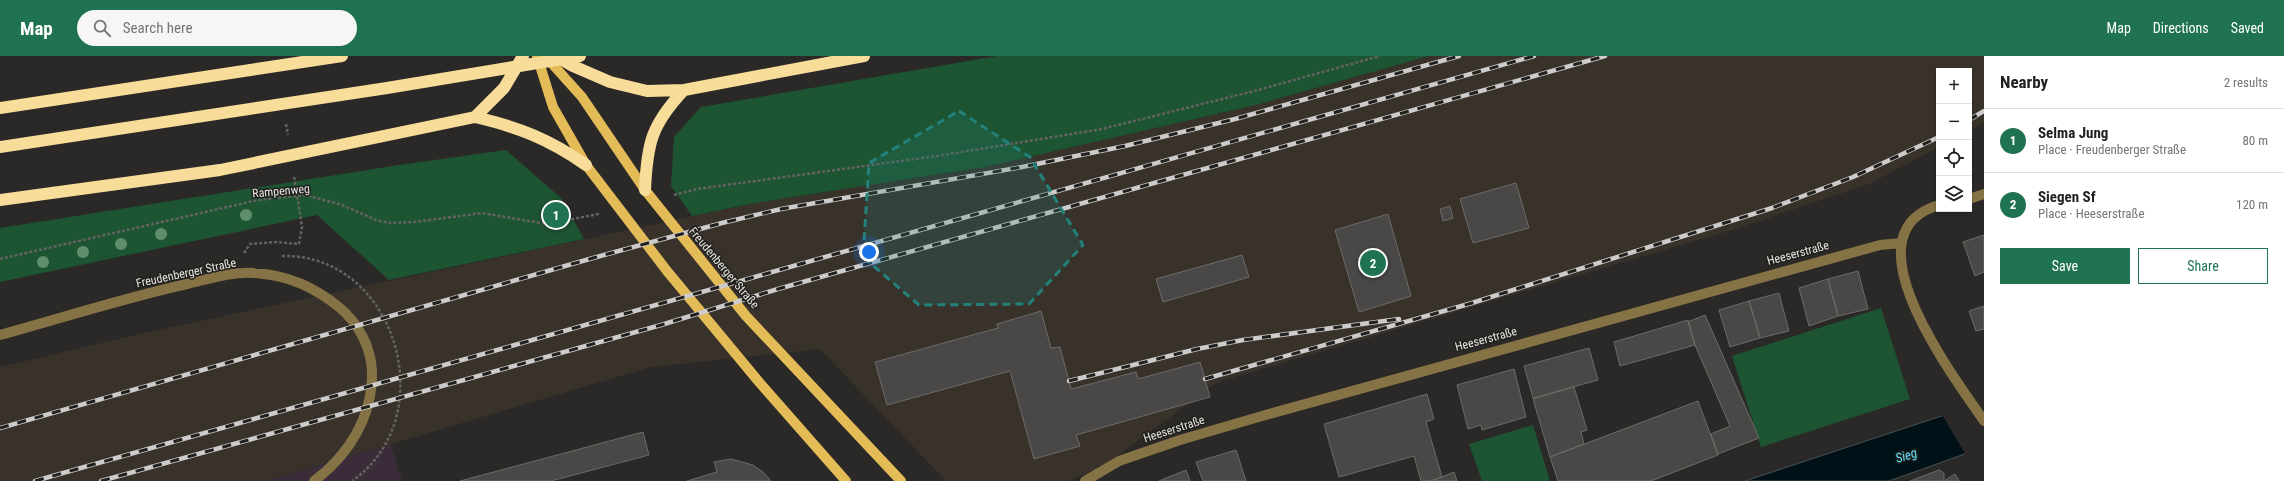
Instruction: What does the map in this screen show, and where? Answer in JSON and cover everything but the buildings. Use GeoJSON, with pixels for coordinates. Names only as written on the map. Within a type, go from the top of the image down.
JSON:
{"type":"FeatureCollection","features":[{"type":"Feature","properties":{"kind":"highway"},"geometry":{"type":"LineString","coordinates":[[0,108],[342,56]]}},
{"type":"Feature","properties":{"kind":"highway"},"geometry":{"type":"LineString","coordinates":[[475,117],[504,88],[523,56]]}},
{"type":"Feature","properties":{"kind":"highway"},"geometry":{"type":"LineString","coordinates":[[556,56],[573,66],[610,82],[647,91],[684,90],[864,56]]}},
{"type":"Feature","properties":{"kind":"highway"},"geometry":{"type":"LineString","coordinates":[[0,146],[387,88],[580,56]]}},
{"type":"Feature","properties":{"kind":"highway"},"geometry":{"type":"LineString","coordinates":[[645,190],[647,156],[654,130],[666,109],[684,90]]}},
{"type":"Feature","properties":{"kind":"highway"},"geometry":{"type":"LineString","coordinates":[[0,200],[220,170],[475,117],[518,128],[560,147],[586,165]]}},
{"type":"Feature","properties":{"kind":"main road"},"geometry":{"type":"LineString","coordinates":[[537,56],[553,107],[586,165],[667,271],[759,382],[846,481]]}},
{"type":"Feature","properties":{"kind":"main road","name":"Freudenberger Straße"},"geometry":{"type":"LineString","coordinates":[[545,56],[582,97],[645,190],[746,316],[901,481]]}},
{"type":"Feature","properties":{"kind":"street"},"geometry":{"type":"LineString","coordinates":[[1972,198],[1984,194]]}},
{"type":"Feature","properties":{"kind":"street"},"geometry":{"type":"LineString","coordinates":[[1936,206],[1928,208],[1917,217],[1907,229],[1901,243],[1902,267],[1912,301],[1930,342],[1984,421]]}},
{"type":"Feature","properties":{"kind":"street","name":"Heeserstraße"},"geometry":{"type":"LineString","coordinates":[[1085,481],[1119,461],[1232,425],[1450,362],[1880,244],[1901,243]]}},
{"type":"Feature","properties":{"kind":"street","name":"Freudenberger Straße"},"geometry":{"type":"LineString","coordinates":[[0,335],[168,288],[229,274],[254,273],[294,280],[327,296],[346,313],[367,346],[372,364],[372,388],[368,409],[356,434],[342,454],[324,474],[314,481]]}},
{"type":"Feature","properties":{"kind":"path"},"geometry":{"type":"LineString","coordinates":[[697,189],[937,156],[1102,129],[1258,90],[1380,56]]}},
{"type":"Feature","properties":{"kind":"path","name":"Rampenweg"},"geometry":{"type":"LineString","coordinates":[[0,259],[258,200],[305,195],[342,205],[376,220],[390,223],[415,222],[482,213],[546,224],[563,222]]}},
{"type":"Feature","properties":{"kind":"path"},"geometry":{"type":"LineString","coordinates":[[229,274],[250,244],[276,242],[299,244],[302,227]]}},
{"type":"Feature","properties":{"kind":"path"},"geometry":{"type":"LineString","coordinates":[[352,481],[357,477]]}},
{"type":"Feature","properties":{"kind":"highlighted area"},"geometry":{"type":"Polygon","coordinates":[[[959,111],[1030,157],[1083,245],[1029,304],[919,305],[863,257],[869,163],[959,111]]]}},
{"type":"Feature","properties":{"kind":"shaded area"},"geometry":{"type":"Polygon","coordinates":[[[1429,56],[1984,56],[1984,123],[1972,129],[1972,68],[1936,68],[1936,149],[1869,184],[1729,231],[1218,382],[1101,468],[1068,481],[946,481],[820,349],[651,367],[266,481],[0,481],[0,367],[144,333],[755,203],[985,167],[1256,105],[1429,56]]]}},
{"type":"Feature","properties":{"kind":"shaded area"},"geometry":{"type":"Polygon","coordinates":[[[391,444],[402,481],[266,481],[391,444]]]}},
{"type":"Feature","properties":{"kind":"green space"},"geometry":{"type":"Polygon","coordinates":[[[997,56],[1429,56],[1256,105],[985,167],[755,203],[692,216],[671,186],[674,137],[701,107],[997,56]]]}},
{"type":"Feature","properties":{"kind":"green space"},"geometry":{"type":"Polygon","coordinates":[[[506,150],[561,198],[584,239],[389,280],[317,215],[0,282],[0,228],[399,165],[506,150]]]}},
{"type":"Feature","properties":{"kind":"green space"},"geometry":{"type":"Polygon","coordinates":[[[1881,308],[1910,399],[1761,447],[1732,356],[1881,308]]]}},
{"type":"Feature","properties":{"kind":"green space"},"geometry":{"type":"Polygon","coordinates":[[[1533,425],[1550,481],[1482,481],[1469,444],[1533,425]]]}},
{"type":"Feature","properties":{"kind":"water","name":"Sieg"},"geometry":{"type":"Polygon","coordinates":[[[1984,402],[1984,447],[1889,481],[1745,481],[1984,402]]]}},
{"type":"Feature","properties":{"kind":"pier"},"geometry":{"type":"Polygon","coordinates":[[[1984,400],[1984,449],[1966,455],[1941,413],[1984,400]]]}},
{"type":"Feature","properties":{"kind":"railway"},"geometry":{"type":"LineString","coordinates":[[0,428],[593,258],[722,223],[781,209],[1022,167],[1125,146],[1235,119],[1459,56]]}},
{"type":"Feature","properties":{"kind":"railway"},"geometry":{"type":"LineString","coordinates":[[35,481],[1534,56]]}},
{"type":"Feature","properties":{"kind":"railway"},"geometry":{"type":"LineString","coordinates":[[101,481],[661,325],[778,289],[1605,56]]}},
{"type":"Feature","properties":{"kind":"railway"},"geometry":{"type":"LineString","coordinates":[[1972,118],[1984,111]]}},
{"type":"Feature","properties":{"kind":"railway"},"geometry":{"type":"LineString","coordinates":[[1205,379],[1472,303],[1772,208],[1853,177],[1936,138]]}},
{"type":"Feature","properties":{"kind":"railway"},"geometry":{"type":"LineString","coordinates":[[1069,381],[1197,349],[1243,340],[1399,319]]}},
{"type":"Feature","properties":{"kind":"place","name":"Selma Jung"},"geometry":{"type":"Point","coordinates":[556,215]}},
{"type":"Feature","properties":{"kind":"place","name":"Siegen Sf"},"geometry":{"type":"Point","coordinates":[1373,263]}}]}
